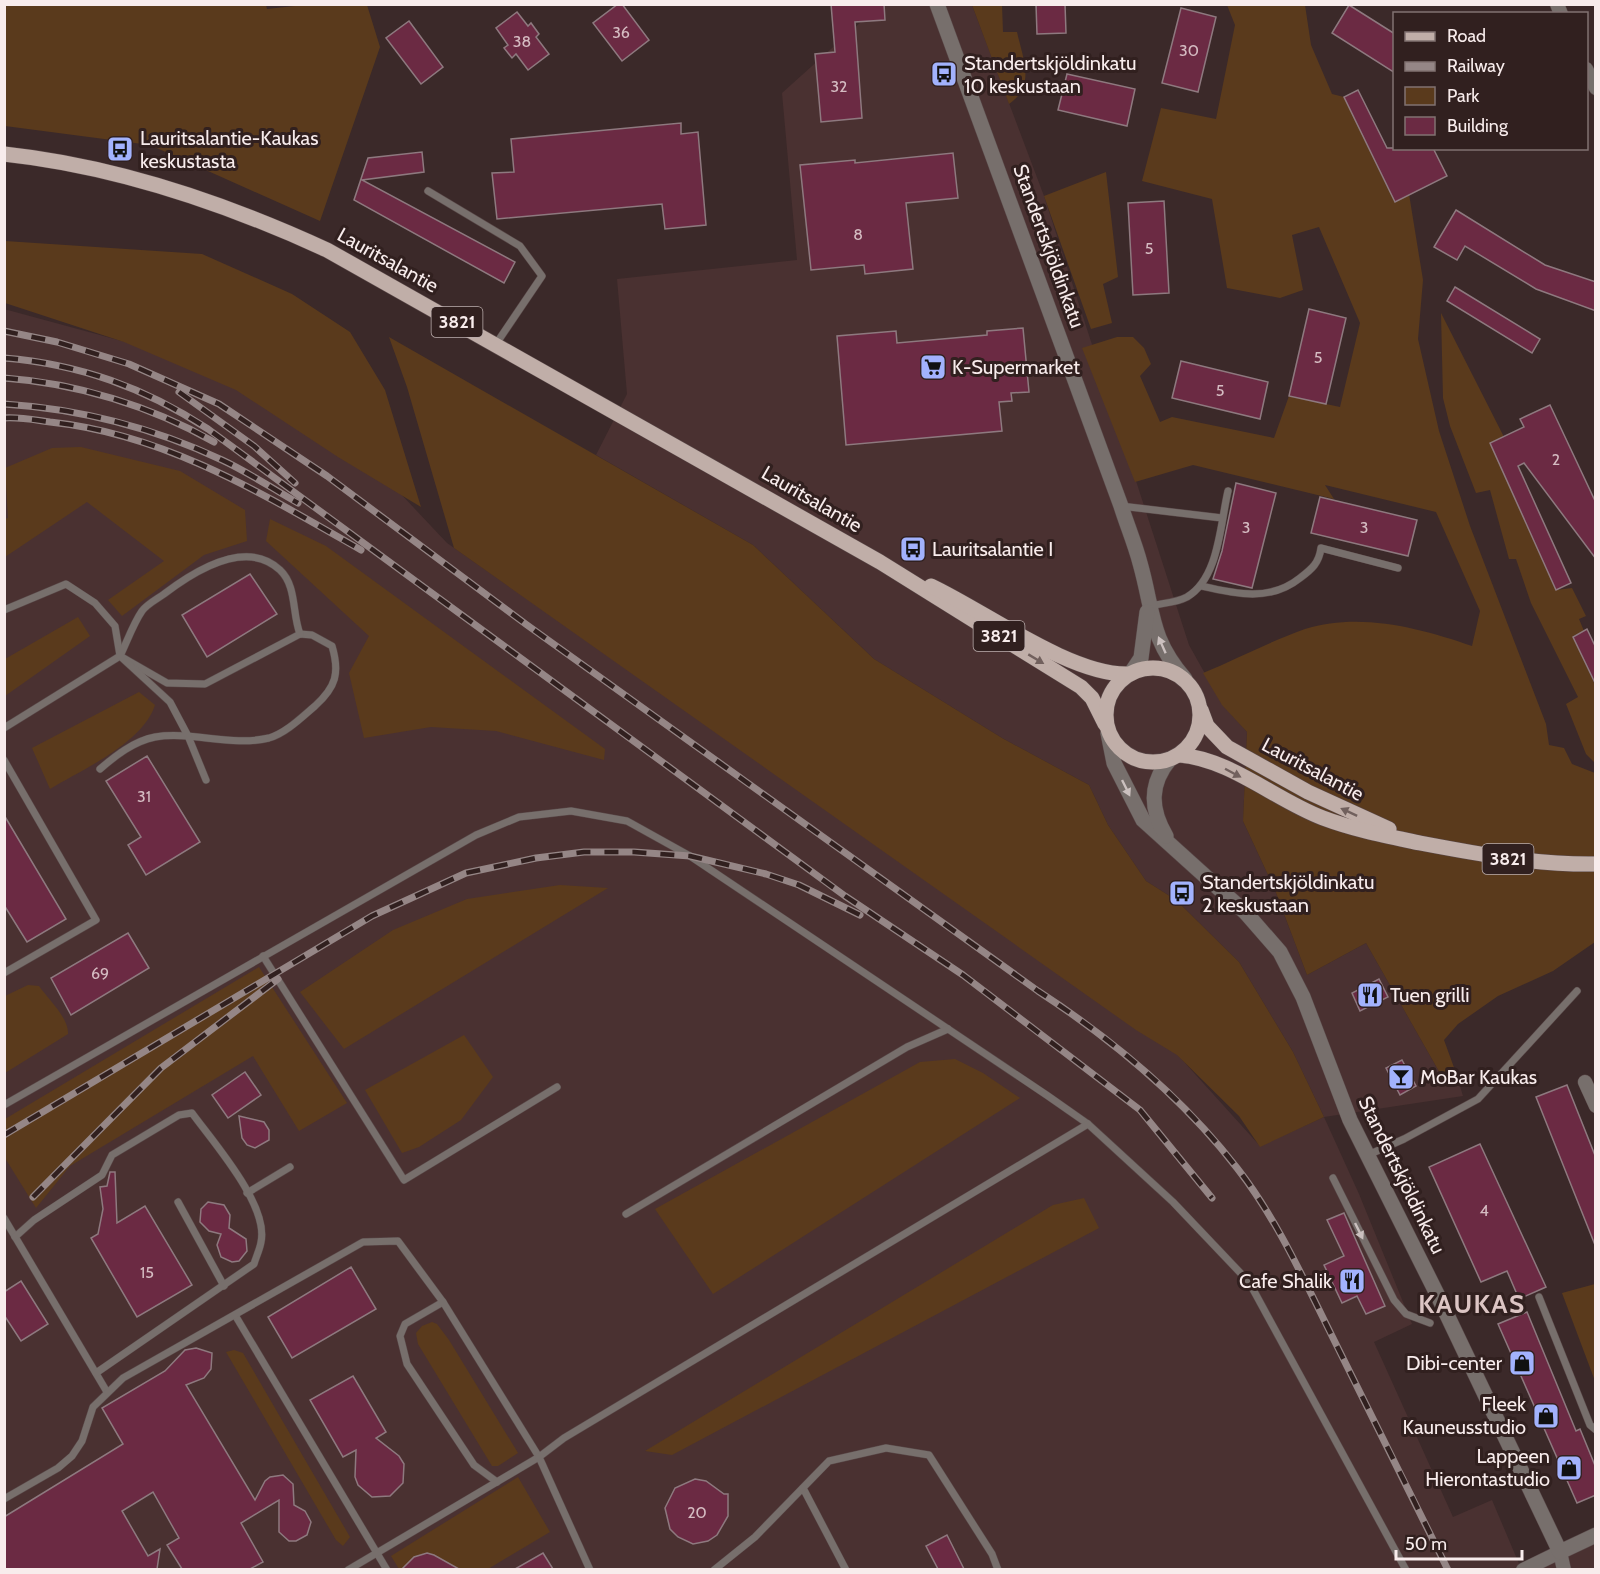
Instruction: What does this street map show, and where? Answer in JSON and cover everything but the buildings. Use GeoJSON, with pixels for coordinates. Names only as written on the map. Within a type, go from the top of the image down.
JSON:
{"type":"FeatureCollection","features":[{"type":"Feature","properties":{"kind":"main road","name":"Lauritsalantie"},"geometry":{"type":"LineString","coordinates":[[4,154],[43,158],[168,189],[276,226],[327,250],[880,562],[1081,687],[1092,698],[1106,728]]}},
{"type":"Feature","properties":{"kind":"main road","name":"Lauritsalantie"},"geometry":{"type":"LineString","coordinates":[[880,562],[950,595],[1075,662],[1109,674],[1129,674]]}},
{"type":"Feature","properties":{"kind":"main road"},"geometry":{"type":"LineString","coordinates":[[1161,669],[1185,679],[1194,691],[1201,710],[1195,738],[1174,757],[1159,762],[1135,758],[1115,744],[1106,728],[1108,699],[1113,687],[1129,674],[1161,669]]}},
{"type":"Feature","properties":{"kind":"main road","name":"Lauritsalantie"},"geometry":{"type":"LineString","coordinates":[[1201,710],[1207,726],[1227,747],[1345,810],[1422,843]]}},
{"type":"Feature","properties":{"kind":"main road","name":"Lauritsalantie"},"geometry":{"type":"LineString","coordinates":[[1174,757],[1203,758],[1322,818],[1359,830],[1530,862],[1596,864]]}},
{"type":"Feature","properties":{"kind":"street","name":"Standertskjöldinkatu"},"geometry":{"type":"LineString","coordinates":[[937,4],[1120,506],[1140,563],[1148,606],[1165,653],[1185,679]]}},
{"type":"Feature","properties":{"kind":"street"},"geometry":{"type":"LineString","coordinates":[[1588,71],[1596,88]]}},
{"type":"Feature","properties":{"kind":"street","name":"Standertskjöldinkatu"},"geometry":{"type":"LineString","coordinates":[[1129,674],[1141,658],[1148,606]]}},
{"type":"Feature","properties":{"kind":"street","name":"Standertskjöldinkatu"},"geometry":{"type":"LineString","coordinates":[[1106,728],[1114,763],[1134,805],[1153,831],[1246,913],[1280,952],[1303,997],[1344,1105],[1560,1552]]}},
{"type":"Feature","properties":{"kind":"street","name":"Standertskjöldinkatu"},"geometry":{"type":"LineString","coordinates":[[1170,844],[1156,817],[1153,803],[1156,780],[1174,757]]}},
{"type":"Feature","properties":{"kind":"street"},"geometry":{"type":"LineString","coordinates":[[1585,1082],[1596,1106]]}},
{"type":"Feature","properties":{"kind":"street"},"geometry":{"type":"LineString","coordinates":[[1523,1569],[1596,1536]]}},
{"type":"Feature","properties":{"kind":"street"},"geometry":{"type":"LineString","coordinates":[[1560,1552],[1564,1569]]}},
{"type":"Feature","properties":{"kind":"lane"},"geometry":{"type":"LineString","coordinates":[[428,191],[520,246],[542,276],[496,344]]}},
{"type":"Feature","properties":{"kind":"lane"},"geometry":{"type":"LineString","coordinates":[[1148,606],[1185,597],[1201,586],[1211,568],[1228,491]]}},
{"type":"Feature","properties":{"kind":"lane"},"geometry":{"type":"LineString","coordinates":[[1120,506],[1143,506],[1222,518]]}},
{"type":"Feature","properties":{"kind":"lane"},"geometry":{"type":"LineString","coordinates":[[1201,586],[1243,594],[1265,595],[1286,589],[1315,567],[1321,548],[1398,568]]}},
{"type":"Feature","properties":{"kind":"lane"},"geometry":{"type":"LineString","coordinates":[[4,728],[120,656],[143,610],[177,585],[223,560],[254,557],[280,570],[295,601],[296,624],[300,634]]}},
{"type":"Feature","properties":{"kind":"lane"},"geometry":{"type":"LineString","coordinates":[[4,610],[66,584],[95,603],[115,626],[120,656],[170,702],[188,736],[206,780]]}},
{"type":"Feature","properties":{"kind":"lane"},"geometry":{"type":"LineString","coordinates":[[100,769],[118,753],[153,737],[188,736],[232,740],[270,738],[298,721],[329,693],[338,666],[332,646],[312,635],[300,634],[205,684],[167,683],[120,656]]}},
{"type":"Feature","properties":{"kind":"lane"},"geometry":{"type":"LineString","coordinates":[[4,760],[96,920],[4,973]]}},
{"type":"Feature","properties":{"kind":"lane"},"geometry":{"type":"LineString","coordinates":[[4,1105],[476,835],[519,817],[572,811],[627,821],[690,856],[1088,1124],[1173,1202],[1249,1282],[1406,1569]]}},
{"type":"Feature","properties":{"kind":"lane"},"geometry":{"type":"LineString","coordinates":[[263,956],[404,1180],[557,1087]]}},
{"type":"Feature","properties":{"kind":"lane"},"geometry":{"type":"LineString","coordinates":[[1368,1155],[1404,1139],[1478,1099],[1576,991]]}},
{"type":"Feature","properties":{"kind":"lane"},"geometry":{"type":"LineString","coordinates":[[626,1214],[908,1047],[948,1029]]}},
{"type":"Feature","properties":{"kind":"lane"},"geometry":{"type":"LineString","coordinates":[[15,1237],[34,1220],[102,1175],[112,1155],[179,1115],[192,1113],[247,1193],[261,1223],[262,1241],[254,1264],[96,1373]]}},
{"type":"Feature","properties":{"kind":"lane"},"geometry":{"type":"LineString","coordinates":[[348,1569],[539,1457],[564,1438],[1088,1124]]}},
{"type":"Feature","properties":{"kind":"lane"},"geometry":{"type":"LineString","coordinates":[[247,1193],[290,1167]]}},
{"type":"Feature","properties":{"kind":"lane"},"geometry":{"type":"LineString","coordinates":[[1333,1178],[1394,1300],[1406,1314],[1430,1323]]}},
{"type":"Feature","properties":{"kind":"lane"},"geometry":{"type":"LineString","coordinates":[[177,1202],[224,1286]]}},
{"type":"Feature","properties":{"kind":"lane"},"geometry":{"type":"LineString","coordinates":[[4,1218],[107,1392]]}},
{"type":"Feature","properties":{"kind":"lane"},"geometry":{"type":"LineString","coordinates":[[4,1499],[58,1468],[72,1456],[82,1441],[93,1407],[123,1378],[363,1242],[398,1241],[443,1302],[539,1457],[590,1569]]}},
{"type":"Feature","properties":{"kind":"lane"},"geometry":{"type":"LineString","coordinates":[[1539,1297],[1590,1425],[1596,1430]]}},
{"type":"Feature","properties":{"kind":"lane"},"geometry":{"type":"LineString","coordinates":[[443,1302],[405,1324],[400,1336],[407,1364],[474,1465],[497,1482]]}},
{"type":"Feature","properties":{"kind":"lane"},"geometry":{"type":"LineString","coordinates":[[235,1315],[387,1569]]}},
{"type":"Feature","properties":{"kind":"lane"},"geometry":{"type":"LineString","coordinates":[[714,1569],[755,1537],[829,1461],[886,1448],[929,1455],[992,1554],[998,1569]]}},
{"type":"Feature","properties":{"kind":"lane"},"geometry":{"type":"LineString","coordinates":[[803,1488],[846,1569]]}},
{"type":"Feature","properties":{"kind":"shaded area"},"geometry":{"type":"Polygon","coordinates":[[[880,5],[972,5],[1044,196],[1189,645],[1222,704],[1247,732],[1243,821],[1275,890],[1307,975],[1366,943],[1441,1075],[1456,1073],[1463,1096],[1324,1117],[1293,1052],[1239,962],[1176,900],[1146,881],[1108,825],[1089,785],[1002,738],[874,659],[753,545],[596,455],[627,394],[617,279],[797,260],[782,93],[880,5]]]}},
{"type":"Feature","properties":{"kind":"shaded area"},"geometry":{"type":"Polygon","coordinates":[[[4,309],[192,360],[366,457],[447,543],[1176,1053],[1260,1146],[1324,1117],[1359,1194],[1412,1324],[1374,1342],[1453,1517],[1492,1500],[1520,1566],[1595,1530],[1595,1569],[5,1569],[4,309]]]}},
{"type":"Feature","properties":{"kind":"green space"},"geometry":{"type":"Polygon","coordinates":[[[313,4],[367,5],[380,47],[320,221],[150,145],[5,126],[5,5],[266,5],[267,9],[313,4]]]}},
{"type":"Feature","properties":{"kind":"green space"},"geometry":{"type":"Polygon","coordinates":[[[972,5],[1002,5],[1003,32],[1017,32],[1024,62],[1025,80],[1017,97],[1009,104],[972,5]]]}},
{"type":"Feature","properties":{"kind":"green space"},"geometry":{"type":"Polygon","coordinates":[[[1227,5],[1305,5],[1311,45],[1332,94],[1344,97],[1394,201],[1409,194],[1423,280],[1418,339],[1439,431],[1470,526],[1546,724],[1549,745],[1564,748],[1572,764],[1595,773],[1595,942],[1553,971],[1498,996],[1458,1024],[1444,1040],[1456,1073],[1441,1075],[1366,943],[1307,975],[1275,890],[1243,821],[1247,732],[1222,705],[1203,673],[1305,629],[1326,624],[1368,622],[1390,624],[1432,633],[1472,646],[1480,611],[1436,512],[1325,485],[1334,499],[1193,465],[1135,482],[1082,348],[1117,337],[1133,337],[1144,348],[1151,364],[1140,376],[1160,422],[1172,417],[1274,438],[1289,396],[1340,407],[1360,323],[1319,227],[1292,235],[1303,290],[1280,298],[1227,288],[1212,199],[1142,181],[1161,108],[1216,119],[1235,25],[1227,5]]]}},
{"type":"Feature","properties":{"kind":"green space"},"geometry":{"type":"Polygon","coordinates":[[[1106,172],[1118,277],[1103,284],[1112,323],[1091,329],[1044,196],[1106,172]]]}},
{"type":"Feature","properties":{"kind":"green space"},"geometry":{"type":"Polygon","coordinates":[[[5,241],[202,254],[292,294],[350,332],[385,390],[421,507],[338,457],[236,390],[124,342],[5,303],[5,241]]]}},
{"type":"Feature","properties":{"kind":"green space"},"geometry":{"type":"Polygon","coordinates":[[[1441,313],[1504,437],[1490,443],[1556,590],[1572,588],[1586,616],[1579,619],[1584,631],[1573,636],[1595,685],[1595,763],[1586,754],[1566,704],[1578,697],[1531,603],[1516,559],[1509,559],[1490,490],[1476,493],[1450,426],[1443,398],[1441,313]]]}},
{"type":"Feature","properties":{"kind":"green space"},"geometry":{"type":"Polygon","coordinates":[[[389,337],[753,545],[874,659],[1002,738],[1089,785],[1108,825],[1146,881],[1176,900],[1239,962],[1293,1052],[1324,1117],[1260,1147],[1239,1116],[1177,1055],[1136,1030],[454,548],[407,387],[389,337]]]}},
{"type":"Feature","properties":{"kind":"green space"},"geometry":{"type":"Polygon","coordinates":[[[81,447],[180,471],[245,510],[247,541],[204,555],[122,616],[108,600],[164,561],[87,502],[5,557],[5,519],[8,518],[5,468],[52,448],[81,447]]]}},
{"type":"Feature","properties":{"kind":"green space"},"geometry":{"type":"Polygon","coordinates":[[[270,519],[326,546],[605,749],[604,760],[496,731],[431,727],[364,738],[349,673],[369,636],[266,541],[270,519]]]}},
{"type":"Feature","properties":{"kind":"green space"},"geometry":{"type":"Polygon","coordinates":[[[78,617],[90,636],[5,696],[5,659],[78,617]]]}},
{"type":"Feature","properties":{"kind":"green space"},"geometry":{"type":"Polygon","coordinates":[[[139,692],[155,705],[148,719],[138,731],[95,764],[50,789],[32,748],[139,692]]]}},
{"type":"Feature","properties":{"kind":"green space"},"geometry":{"type":"Polygon","coordinates":[[[560,885],[608,888],[344,1049],[300,992],[393,930],[467,899],[560,885]]]}},
{"type":"Feature","properties":{"kind":"green space"},"geometry":{"type":"Polygon","coordinates":[[[259,967],[347,1103],[299,1131],[253,1056],[70,1166],[36,1208],[5,1158],[5,1119],[259,967]]]}},
{"type":"Feature","properties":{"kind":"green space"},"geometry":{"type":"Polygon","coordinates":[[[28,985],[39,986],[62,1015],[68,1034],[5,1073],[5,996],[28,985]]]}},
{"type":"Feature","properties":{"kind":"green space"},"geometry":{"type":"Polygon","coordinates":[[[464,1035],[493,1077],[461,1120],[419,1147],[402,1153],[365,1090],[464,1035]]]}},
{"type":"Feature","properties":{"kind":"green space"},"geometry":{"type":"Polygon","coordinates":[[[955,1059],[983,1073],[1020,1098],[713,1294],[655,1209],[920,1062],[955,1059]]]}},
{"type":"Feature","properties":{"kind":"green space"},"geometry":{"type":"Polygon","coordinates":[[[1084,1198],[1099,1228],[672,1455],[645,1451],[1053,1205],[1084,1198]]]}},
{"type":"Feature","properties":{"kind":"green space"},"geometry":{"type":"Polygon","coordinates":[[[1596,1284],[1595,1381],[1562,1293],[1596,1284]]]}},
{"type":"Feature","properties":{"kind":"green space"},"geometry":{"type":"Polygon","coordinates":[[[432,1322],[437,1324],[449,1340],[518,1453],[498,1466],[492,1466],[418,1344],[416,1333],[422,1326],[432,1322]]]}},
{"type":"Feature","properties":{"kind":"green space"},"geometry":{"type":"Polygon","coordinates":[[[234,1350],[243,1353],[350,1537],[343,1546],[336,1540],[226,1352],[234,1350]]]}},
{"type":"Feature","properties":{"kind":"green space"},"geometry":{"type":"Polygon","coordinates":[[[518,1477],[550,1532],[488,1569],[399,1569],[391,1556],[518,1477]]]}},
{"type":"Feature","properties":{"kind":"railway"},"geometry":{"type":"LineString","coordinates":[[4,331],[57,342],[129,364],[219,404],[327,476],[527,625],[1093,1029],[1145,1071],[1216,1142],[1265,1208],[1300,1272],[1448,1570]]}},
{"type":"Feature","properties":{"kind":"railway"},"geometry":{"type":"LineString","coordinates":[[4,358],[59,366],[111,380],[160,401],[208,429],[845,896],[963,975],[1140,1110],[1212,1198]]}},
{"type":"Feature","properties":{"kind":"railway"},"geometry":{"type":"LineString","coordinates":[[4,378],[58,385],[112,398],[165,418],[214,442]]}},
{"type":"Feature","properties":{"kind":"railway"},"geometry":{"type":"LineString","coordinates":[[179,392],[254,446],[295,483]]}},
{"type":"Feature","properties":{"kind":"railway"},"geometry":{"type":"LineString","coordinates":[[4,404],[61,410],[143,429],[196,448],[232,465],[298,503]]}},
{"type":"Feature","properties":{"kind":"railway"},"geometry":{"type":"LineString","coordinates":[[4,418],[27,419],[92,429],[133,439],[173,453],[250,488],[361,550]]}},
{"type":"Feature","properties":{"kind":"railway"},"geometry":{"type":"LineString","coordinates":[[4,1135],[372,916],[466,873],[536,858],[584,852],[634,852],[690,856],[766,874],[799,885],[860,915]]}},
{"type":"Feature","properties":{"kind":"railway"},"geometry":{"type":"LineString","coordinates":[[33,1197],[161,1068],[278,979]]}},
{"type":"Feature","properties":{"kind":"place","name":"Standertskjöldinkatu 10 keskustaan"},"geometry":{"type":"Point","coordinates":[944,74]}},
{"type":"Feature","properties":{"kind":"place","name":"Lauritsalantie-Kaukas keskustasta"},"geometry":{"type":"Point","coordinates":[120,149]}},
{"type":"Feature","properties":{"kind":"place","name":"K-Supermarket"},"geometry":{"type":"Point","coordinates":[933,367]}},
{"type":"Feature","properties":{"kind":"place","name":"Lauritsalantie I"},"geometry":{"type":"Point","coordinates":[913,549]}},
{"type":"Feature","properties":{"kind":"place","name":"Standertskjöldinkatu 2 keskustaan"},"geometry":{"type":"Point","coordinates":[1182,893]}},
{"type":"Feature","properties":{"kind":"place","name":"Tuen grilli"},"geometry":{"type":"Point","coordinates":[1370,995]}},
{"type":"Feature","properties":{"kind":"place","name":"MoBar Kaukas"},"geometry":{"type":"Point","coordinates":[1401,1077]}},
{"type":"Feature","properties":{"kind":"place","name":"Cafe Shalik"},"geometry":{"type":"Point","coordinates":[1352,1281]}},
{"type":"Feature","properties":{"kind":"place","name":"Dibi-center"},"geometry":{"type":"Point","coordinates":[1522,1363]}},
{"type":"Feature","properties":{"kind":"place","name":"Fleek Kauneusstudio"},"geometry":{"type":"Point","coordinates":[1546,1416]}},
{"type":"Feature","properties":{"kind":"place","name":"Lappeen Hierontastudio"},"geometry":{"type":"Point","coordinates":[1569,1468]}},
{"type":"Feature","properties":{"kind":"district","name":"KAUKAS"},"geometry":{"type":"Point","coordinates":[1472,1304]}}]}
